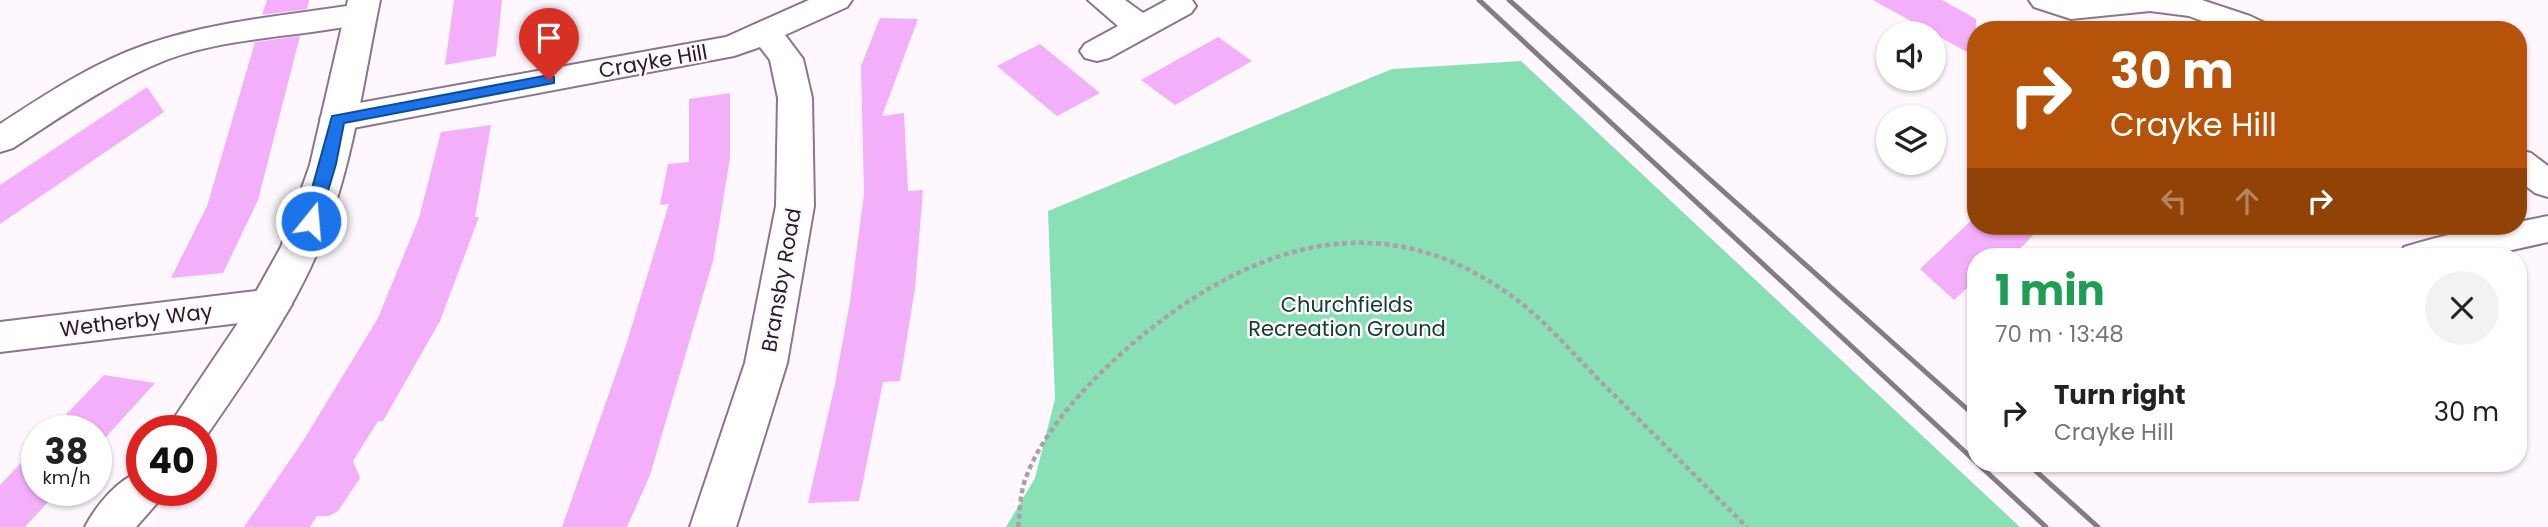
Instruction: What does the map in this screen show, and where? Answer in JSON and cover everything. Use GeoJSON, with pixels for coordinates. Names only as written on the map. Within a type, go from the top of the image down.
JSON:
{"type":"FeatureCollection","features":[{"type":"Feature","properties":{"kind":"street","name":"Crayke Hill"},"geometry":{"type":"LineString","coordinates":[[337,119],[734,46],[836,0]]}},
{"type":"Feature","properties":{"kind":"street"},"geometry":{"type":"LineString","coordinates":[[1104,0],[1141,27]]}},
{"type":"Feature","properties":{"kind":"street"},"geometry":{"type":"LineString","coordinates":[[2045,0],[2077,12],[2131,1],[2171,3],[2234,21]]}},
{"type":"Feature","properties":{"kind":"street"},"geometry":{"type":"LineString","coordinates":[[1097,51],[1180,6]]}},
{"type":"Feature","properties":{"kind":"street"},"geometry":{"type":"LineString","coordinates":[[0,140],[82,87],[157,52],[362,7],[328,164],[311,221],[272,304],[197,415]]}},
{"type":"Feature","properties":{"kind":"street","name":"Bransby Road"},"geometry":{"type":"LineString","coordinates":[[713,527],[766,363],[795,206],[795,97],[786,60],[766,32]]}},
{"type":"Feature","properties":{"kind":"street"},"geometry":{"type":"LineString","coordinates":[[2527,169],[2548,184]]}},
{"type":"Feature","properties":{"kind":"street"},"geometry":{"type":"LineString","coordinates":[[2527,233],[2548,229]]}},
{"type":"Feature","properties":{"kind":"street"},"geometry":{"type":"LineString","coordinates":[[2459,248],[2520,235]]}},
{"type":"Feature","properties":{"kind":"street","name":"Wetherby Way"},"geometry":{"type":"LineString","coordinates":[[0,337],[272,304]]}},
{"type":"Feature","properties":{"kind":"street"},"geometry":{"type":"LineString","coordinates":[[108,527],[127,506]]}},
{"type":"Feature","properties":{"kind":"path"},"geometry":{"type":"LineString","coordinates":[[1018,527],[1020,502],[1030,466],[1073,406],[1106,368],[1148,332],[1229,275],[1266,260],[1312,249],[1373,243],[1407,248],[1459,264],[1523,305],[1747,527]]}},
{"type":"Feature","properties":{"kind":"green space","name":"Churchfields Recreation Ground"},"geometry":{"type":"Polygon","coordinates":[[[1521,61],[2020,527],[1006,527],[1035,478],[1055,399],[1048,211],[1392,69],[1521,61]]]}},
{"type":"Feature","properties":{"kind":"building"},"geometry":{"type":"Polygon","coordinates":[[[267,0],[309,0],[307,9],[262,15],[267,0]]]}},
{"type":"Feature","properties":{"kind":"building"},"geometry":{"type":"Polygon","coordinates":[[[454,0],[502,0],[496,56],[445,65],[454,0]]]}},
{"type":"Feature","properties":{"kind":"building"},"geometry":{"type":"Polygon","coordinates":[[[1873,0],[1942,0],[1976,19],[1967,21],[1967,52],[1946,40],[1946,21],[1911,21],[1873,0]]]}},
{"type":"Feature","properties":{"kind":"building"},"geometry":{"type":"Polygon","coordinates":[[[880,18],[918,19],[882,116],[904,113],[908,191],[923,190],[915,288],[900,381],[883,382],[859,501],[808,503],[835,384],[850,301],[864,194],[861,66],[880,18]]]}},
{"type":"Feature","properties":{"kind":"building"},"geometry":{"type":"Polygon","coordinates":[[[300,36],[258,200],[223,273],[171,278],[207,206],[255,42],[300,36]]]}},
{"type":"Feature","properties":{"kind":"building"},"geometry":{"type":"Polygon","coordinates":[[[1218,37],[1252,61],[1175,105],[1141,80],[1218,37]]]}},
{"type":"Feature","properties":{"kind":"building"},"geometry":{"type":"Polygon","coordinates":[[[1040,44],[1100,93],[1057,116],[997,66],[1040,44]]]}},
{"type":"Feature","properties":{"kind":"building"},"geometry":{"type":"Polygon","coordinates":[[[147,87],[164,112],[0,224],[0,185],[147,87]]]}},
{"type":"Feature","properties":{"kind":"building"},"geometry":{"type":"Polygon","coordinates":[[[730,93],[730,158],[713,261],[650,475],[627,527],[562,527],[626,345],[669,204],[660,205],[668,164],[689,162],[689,99],[730,93]]]}},
{"type":"Feature","properties":{"kind":"building"},"geometry":{"type":"Polygon","coordinates":[[[491,125],[475,217],[479,217],[440,321],[383,421],[378,421],[353,461],[360,478],[338,511],[329,516],[317,516],[310,527],[244,527],[303,441],[378,318],[419,218],[441,132],[491,125]]]}},
{"type":"Feature","properties":{"kind":"building"},"geometry":{"type":"Polygon","coordinates":[[[1967,225],[1967,235],[2033,235],[2021,248],[1967,248],[1967,288],[1954,300],[1920,269],[1967,225]]]}},
{"type":"Feature","properties":{"kind":"building"},"geometry":{"type":"Polygon","coordinates":[[[104,375],[155,383],[112,430],[112,415],[65,415],[104,375]]]}},
{"type":"Feature","properties":{"kind":"building"},"geometry":{"type":"Polygon","coordinates":[[[21,463],[21,506],[44,506],[25,527],[0,527],[0,485],[21,463]]]}},
{"type":"Feature","properties":{"kind":"railway"},"geometry":{"type":"LineString","coordinates":[[1479,0],[1967,454]]}},
{"type":"Feature","properties":{"kind":"railway"},"geometry":{"type":"LineString","coordinates":[[1509,0],[1967,409]]}},
{"type":"Feature","properties":{"kind":"railway"},"geometry":{"type":"LineString","coordinates":[[1987,472],[2046,527]]}},
{"type":"Feature","properties":{"kind":"railway"},"geometry":{"type":"LineString","coordinates":[[2037,472],[2098,527]]}},
{"type":"Feature","properties":{"kind":"route"},"geometry":{"type":"LineString","coordinates":[[311,221],[328,164],[337,119],[549,80]]}}]}
